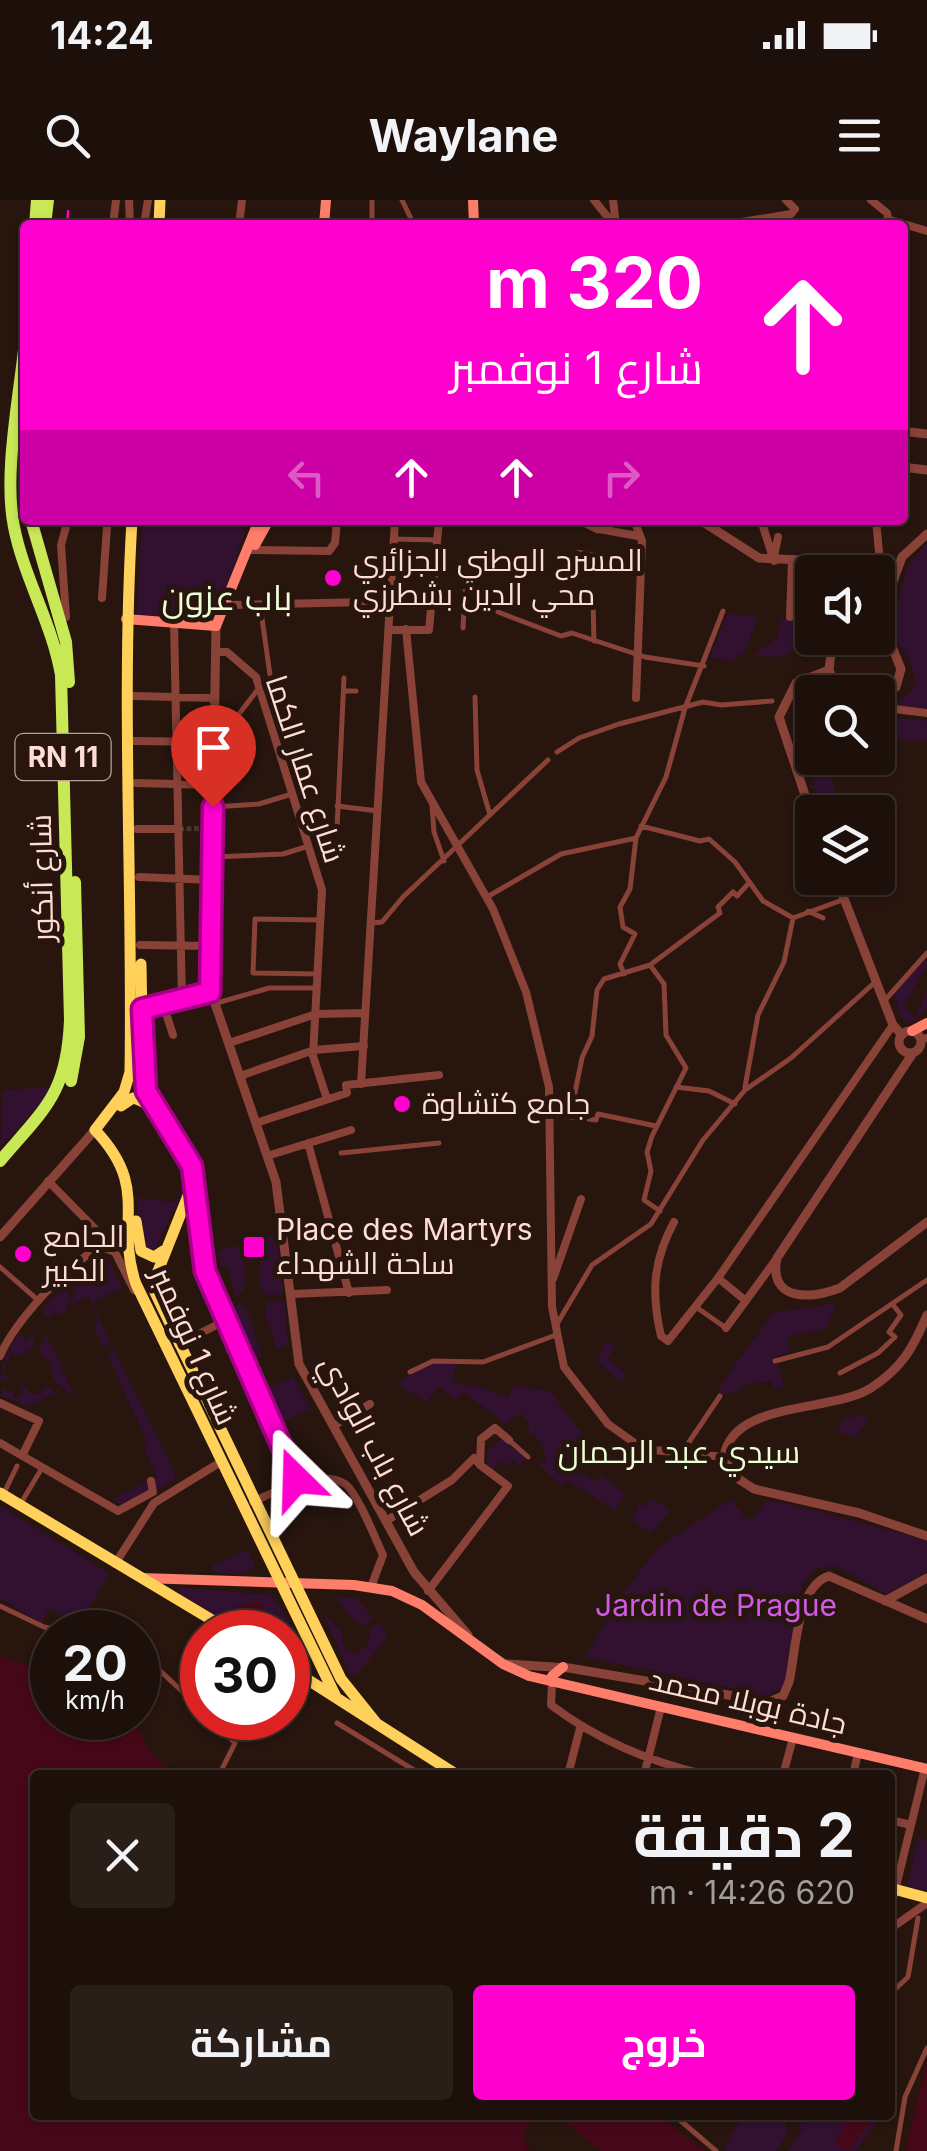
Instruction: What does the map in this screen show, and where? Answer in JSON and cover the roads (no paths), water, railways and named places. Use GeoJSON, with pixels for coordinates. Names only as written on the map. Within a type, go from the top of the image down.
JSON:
{"type":"FeatureCollection","features":[{"type":"Feature","properties":{"kind":"highway","name":"شارع أنكور"},"geometry":{"type":"LineString","coordinates":[[0,1161],[58,1090],[65,1073],[70,1020],[61,675],[53,634],[21,554],[12,513],[20,407]]}},
{"type":"Feature","properties":{"kind":"highway","name":"شارع أنكور"},"geometry":{"type":"LineString","coordinates":[[0,1171],[54,1110],[74,1074],[80,993],[69,660],[33,525]]}},
{"type":"Feature","properties":{"kind":"main road"},"geometry":{"type":"LineString","coordinates":[[135,525],[129,620],[137,1010],[145,1088],[192,1166],[194,1178]]}},
{"type":"Feature","properties":{"kind":"main road"},"geometry":{"type":"LineString","coordinates":[[228,605],[256,525]]}},
{"type":"Feature","properties":{"kind":"main road"},"geometry":{"type":"LineString","coordinates":[[129,620],[216,626],[265,525]]}},
{"type":"Feature","properties":{"kind":"main road"},"geometry":{"type":"LineString","coordinates":[[129,620],[138,829],[137,1010],[129,1080],[94,1130],[130,1177],[139,1248],[154,1257],[168,1242]]}},
{"type":"Feature","properties":{"kind":"main road"},"geometry":{"type":"LineString","coordinates":[[916,1036],[927,1024]]}},
{"type":"Feature","properties":{"kind":"main road"},"geometry":{"type":"LineString","coordinates":[[105,1118],[133,1098],[160,1116]]}},
{"type":"Feature","properties":{"kind":"main road","name":"شارع 1 نوفمبر"},"geometry":{"type":"LineString","coordinates":[[120,1160],[130,1198],[131,1270],[216,1458],[292,1610]]}},
{"type":"Feature","properties":{"kind":"main road","name":"شارع 1 نوفمبر"},"geometry":{"type":"LineString","coordinates":[[194,1178],[152,1285],[292,1583],[341,1679],[376,1724]]}},
{"type":"Feature","properties":{"kind":"main road"},"geometry":{"type":"LineString","coordinates":[[2,1493],[194,1610]]}},
{"type":"Feature","properties":{"kind":"main road"},"geometry":{"type":"LineString","coordinates":[[136,1577],[371,1587]]}},
{"type":"Feature","properties":{"kind":"main road","name":"جادة بوبلا محمد"},"geometry":{"type":"LineString","coordinates":[[371,1587],[404,1595],[503,1664],[556,1683],[926,1769]]}},
{"type":"Feature","properties":{"kind":"main road","name":"شارع 1 نوفمبر"},"geometry":{"type":"LineString","coordinates":[[310,1648],[336,1698]]}},
{"type":"Feature","properties":{"kind":"main road"},"geometry":{"type":"LineString","coordinates":[[556,1683],[552,1676],[563,1667]]}},
{"type":"Feature","properties":{"kind":"main road"},"geometry":{"type":"LineString","coordinates":[[310,1681],[449,1770]]}},
{"type":"Feature","properties":{"kind":"main road"},"geometry":{"type":"LineString","coordinates":[[895,1890],[927,1900]]}},
{"type":"Feature","properties":{"kind":"street"},"geometry":{"type":"LineString","coordinates":[[594,200],[611,220]]}},
{"type":"Feature","properties":{"kind":"street"},"geometry":{"type":"LineString","coordinates":[[754,220],[791,214],[795,209],[786,200]]}},
{"type":"Feature","properties":{"kind":"street"},"geometry":{"type":"LineString","coordinates":[[871,200],[887,220]]}},
{"type":"Feature","properties":{"kind":"street"},"geometry":{"type":"LineString","coordinates":[[59,619],[66,616],[62,545],[67,525]]}},
{"type":"Feature","properties":{"kind":"street"},"geometry":{"type":"LineString","coordinates":[[102,598],[108,525]]}},
{"type":"Feature","properties":{"kind":"street"},"geometry":{"type":"LineString","coordinates":[[252,550],[334,549],[336,525]]}},
{"type":"Feature","properties":{"kind":"street"},"geometry":{"type":"LineString","coordinates":[[361,1084],[394,525]]}},
{"type":"Feature","properties":{"kind":"street"},"geometry":{"type":"LineString","coordinates":[[389,630],[430,630],[440,525]]}},
{"type":"Feature","properties":{"kind":"street"},"geometry":{"type":"LineString","coordinates":[[591,525],[632,532],[641,541]]}},
{"type":"Feature","properties":{"kind":"street"},"geometry":{"type":"LineString","coordinates":[[598,528],[605,525]]}},
{"type":"Feature","properties":{"kind":"street"},"geometry":{"type":"LineString","coordinates":[[636,525],[641,541],[636,698]]}},
{"type":"Feature","properties":{"kind":"street"},"geometry":{"type":"LineString","coordinates":[[706,525],[750,555],[795,561]]}},
{"type":"Feature","properties":{"kind":"street"},"geometry":{"type":"LineString","coordinates":[[715,532],[719,525]]}},
{"type":"Feature","properties":{"kind":"street"},"geometry":{"type":"LineString","coordinates":[[762,525],[774,561]]}},
{"type":"Feature","properties":{"kind":"street"},"geometry":{"type":"LineString","coordinates":[[876,525],[879,555]]}},
{"type":"Feature","properties":{"kind":"street"},"geometry":{"type":"LineString","coordinates":[[895,576],[902,557],[927,534]]}},
{"type":"Feature","properties":{"kind":"street"},"geometry":{"type":"LineString","coordinates":[[774,561],[778,536]]}},
{"type":"Feature","properties":{"kind":"street"},"geometry":{"type":"LineString","coordinates":[[393,539],[438,540]]}},
{"type":"Feature","properties":{"kind":"street"},"geometry":{"type":"LineString","coordinates":[[579,554],[640,565]]}},
{"type":"Feature","properties":{"kind":"street"},"geometry":{"type":"LineString","coordinates":[[790,617],[792,561]]}},
{"type":"Feature","properties":{"kind":"street"},"geometry":{"type":"LineString","coordinates":[[464,628],[465,591]]}},
{"type":"Feature","properties":{"kind":"street"},"geometry":{"type":"LineString","coordinates":[[593,601],[594,641]]}},
{"type":"Feature","properties":{"kind":"street"},"geometry":{"type":"LineString","coordinates":[[228,605],[369,602]]}},
{"type":"Feature","properties":{"kind":"street"},"geometry":{"type":"LineString","coordinates":[[260,604],[270,675]]}},
{"type":"Feature","properties":{"kind":"street"},"geometry":{"type":"LineString","coordinates":[[624,974],[620,964],[635,934],[623,927],[620,907],[630,889],[636,838],[666,777],[686,708],[723,611]]}},
{"type":"Feature","properties":{"kind":"street"},"geometry":{"type":"LineString","coordinates":[[498,612],[544,631],[635,654],[704,666]]}},
{"type":"Feature","properties":{"kind":"street"},"geometry":{"type":"LineString","coordinates":[[174,624],[182,1001]]}},
{"type":"Feature","properties":{"kind":"street"},"geometry":{"type":"LineString","coordinates":[[137,1010],[210,992],[216,626]]}},
{"type":"Feature","properties":{"kind":"street"},"geometry":{"type":"LineString","coordinates":[[406,628],[421,782],[487,897],[532,1015],[549,1086],[552,1285],[555,1332],[567,1375],[608,1424],[645,1450],[724,1457]]}},
{"type":"Feature","properties":{"kind":"street","name":"شارع عمار الكما"},"geometry":{"type":"LineString","coordinates":[[216,652],[227,652],[256,676],[322,890],[314,1050],[327,1099]]}},
{"type":"Feature","properties":{"kind":"street"},"geometry":{"type":"LineString","coordinates":[[831,655],[834,682],[888,692],[900,684],[895,655]]}},
{"type":"Feature","properties":{"kind":"street"},"geometry":{"type":"LineString","coordinates":[[812,675],[830,670]]}},
{"type":"Feature","properties":{"kind":"street"},"geometry":{"type":"LineString","coordinates":[[337,829],[344,678]]}},
{"type":"Feature","properties":{"kind":"street"},"geometry":{"type":"LineString","coordinates":[[795,686],[787,696],[779,725],[795,769]]}},
{"type":"Feature","properties":{"kind":"street"},"geometry":{"type":"LineString","coordinates":[[214,722],[232,723],[260,687]]}},
{"type":"Feature","properties":{"kind":"street"},"geometry":{"type":"LineString","coordinates":[[344,692],[356,691]]}},
{"type":"Feature","properties":{"kind":"street"},"geometry":{"type":"LineString","coordinates":[[134,696],[214,698]]}},
{"type":"Feature","properties":{"kind":"street"},"geometry":{"type":"LineString","coordinates":[[476,698],[477,770],[490,815]]}},
{"type":"Feature","properties":{"kind":"street"},"geometry":{"type":"LineString","coordinates":[[557,752],[579,738],[619,724],[703,702],[720,706],[772,701]]}},
{"type":"Feature","properties":{"kind":"street"},"geometry":{"type":"LineString","coordinates":[[895,708],[927,713]]}},
{"type":"Feature","properties":{"kind":"street"},"geometry":{"type":"LineString","coordinates":[[135,742],[214,742]]}},
{"type":"Feature","properties":{"kind":"street"},"geometry":{"type":"LineString","coordinates":[[371,924],[382,922],[402,897],[548,760]]}},
{"type":"Feature","properties":{"kind":"street"},"geometry":{"type":"LineString","coordinates":[[136,783],[213,785]]}},
{"type":"Feature","properties":{"kind":"street"},"geometry":{"type":"LineString","coordinates":[[213,807],[259,804],[292,794]]}},
{"type":"Feature","properties":{"kind":"street"},"geometry":{"type":"LineString","coordinates":[[432,803],[434,832],[444,861]]}},
{"type":"Feature","properties":{"kind":"street"},"geometry":{"type":"LineString","coordinates":[[336,807],[378,811]]}},
{"type":"Feature","properties":{"kind":"street"},"geometry":{"type":"LineString","coordinates":[[641,826],[709,838],[735,862],[762,901],[790,916],[845,899]]}},
{"type":"Feature","properties":{"kind":"street"},"geometry":{"type":"LineString","coordinates":[[138,829],[179,828]]}},
{"type":"Feature","properties":{"kind":"street"},"geometry":{"type":"LineString","coordinates":[[487,897],[561,854],[636,838]]}},
{"type":"Feature","properties":{"kind":"street"},"geometry":{"type":"LineString","coordinates":[[212,857],[283,854],[308,846]]}},
{"type":"Feature","properties":{"kind":"street"},"geometry":{"type":"LineString","coordinates":[[138,877],[212,880]]}},
{"type":"Feature","properties":{"kind":"street"},"geometry":{"type":"LineString","coordinates":[[570,1117],[582,1058],[592,1036],[597,990],[604,980],[650,965],[720,913],[718,907],[748,884]]}},
{"type":"Feature","properties":{"kind":"street"},"geometry":{"type":"LineString","coordinates":[[843,895],[893,1026],[916,1036]]}},
{"type":"Feature","properties":{"kind":"street"},"geometry":{"type":"LineString","coordinates":[[808,911],[823,918]]}},
{"type":"Feature","properties":{"kind":"street"},"geometry":{"type":"LineString","coordinates":[[745,1090],[758,1014],[784,962],[790,916]]}},
{"type":"Feature","properties":{"kind":"street"},"geometry":{"type":"LineString","coordinates":[[318,974],[253,974],[254,919],[320,920]]}},
{"type":"Feature","properties":{"kind":"street"},"geometry":{"type":"LineString","coordinates":[[140,945],[212,946]]}},
{"type":"Feature","properties":{"kind":"street"},"geometry":{"type":"LineString","coordinates":[[884,1001],[927,953]]}},
{"type":"Feature","properties":{"kind":"street"},"geometry":{"type":"LineString","coordinates":[[650,965],[664,984],[666,1035],[686,1068],[656,1126],[648,1152],[651,1171],[644,1200],[660,1210]]}},
{"type":"Feature","properties":{"kind":"street"},"geometry":{"type":"LineString","coordinates":[[410,1372],[421,1364],[484,1362],[555,1332],[592,1265],[651,1224],[703,1140],[745,1090],[781,1066],[877,982]]}},
{"type":"Feature","properties":{"kind":"street"},"geometry":{"type":"LineString","coordinates":[[215,1004],[270,988],[317,988]]}},
{"type":"Feature","properties":{"kind":"street","name":"شارع باب الوادي"},"geometry":{"type":"LineString","coordinates":[[210,992],[282,1210],[299,1364],[428,1591],[474,1642]]}},
{"type":"Feature","properties":{"kind":"street"},"geometry":{"type":"LineString","coordinates":[[164,1006],[172,1035]]}},
{"type":"Feature","properties":{"kind":"street"},"geometry":{"type":"LineString","coordinates":[[228,1043],[316,1014],[365,1014]]}},
{"type":"Feature","properties":{"kind":"street"},"geometry":{"type":"LineString","coordinates":[[674,1222],[658,1252],[654,1274],[661,1336],[668,1341],[718,1278],[893,1026]]}},
{"type":"Feature","properties":{"kind":"street"},"geometry":{"type":"LineString","coordinates":[[904,1073],[902,1050],[916,1036]]}},
{"type":"Feature","properties":{"kind":"street"},"geometry":{"type":"LineString","coordinates":[[696,1306],[726,1328],[904,1073],[916,1036]]}},
{"type":"Feature","properties":{"kind":"street"},"geometry":{"type":"LineString","coordinates":[[240,1076],[314,1050],[364,1046]]}},
{"type":"Feature","properties":{"kind":"street"},"geometry":{"type":"LineString","coordinates":[[902,1050],[913,1053]]}},
{"type":"Feature","properties":{"kind":"street"},"geometry":{"type":"LineString","coordinates":[[256,1123],[346,1093],[346,1085],[439,1074]]}},
{"type":"Feature","properties":{"kind":"street"},"geometry":{"type":"LineString","coordinates":[[675,1086],[710,1091],[735,1104]]}},
{"type":"Feature","properties":{"kind":"street"},"geometry":{"type":"LineString","coordinates":[[550,1114],[596,1120],[598,1114],[656,1126]]}},
{"type":"Feature","properties":{"kind":"street"},"geometry":{"type":"LineString","coordinates":[[0,1237],[94,1130]]}},
{"type":"Feature","properties":{"kind":"street"},"geometry":{"type":"LineString","coordinates":[[267,1156],[351,1130]]}},
{"type":"Feature","properties":{"kind":"street"},"geometry":{"type":"LineString","coordinates":[[308,1143],[349,1293]]}},
{"type":"Feature","properties":{"kind":"street"},"geometry":{"type":"LineString","coordinates":[[340,1153],[439,1143]]}},
{"type":"Feature","properties":{"kind":"street"},"geometry":{"type":"LineString","coordinates":[[194,1178],[201,1258],[296,1482]]}},
{"type":"Feature","properties":{"kind":"street"},"geometry":{"type":"LineString","coordinates":[[48,1181],[120,1259]]}},
{"type":"Feature","properties":{"kind":"street"},"geometry":{"type":"LineString","coordinates":[[552,1285],[580,1198]]}},
{"type":"Feature","properties":{"kind":"street"},"geometry":{"type":"LineString","coordinates":[[777,1258],[775,1275],[788,1293],[805,1297],[826,1294],[840,1288],[927,1222]]}},
{"type":"Feature","properties":{"kind":"street"},"geometry":{"type":"LineString","coordinates":[[1,1352],[40,1302],[98,1249],[110,1248],[120,1259],[157,1329]]}},
{"type":"Feature","properties":{"kind":"street"},"geometry":{"type":"LineString","coordinates":[[0,1266],[40,1302]]}},
{"type":"Feature","properties":{"kind":"street"},"geometry":{"type":"LineString","coordinates":[[718,1278],[746,1301]]}},
{"type":"Feature","properties":{"kind":"street"},"geometry":{"type":"LineString","coordinates":[[774,1361],[828,1347],[927,1280]]}},
{"type":"Feature","properties":{"kind":"street"},"geometry":{"type":"LineString","coordinates":[[291,1294],[386,1290]]}},
{"type":"Feature","properties":{"kind":"street"},"geometry":{"type":"LineString","coordinates":[[840,1373],[878,1353],[895,1337],[889,1332],[902,1315],[894,1304]]}},
{"type":"Feature","properties":{"kind":"street"},"geometry":{"type":"LineString","coordinates":[[927,1315],[910,1355],[868,1390],[750,1421],[730,1438],[724,1457],[734,1476],[754,1489],[873,1517],[927,1536]]}},
{"type":"Feature","properties":{"kind":"street"},"geometry":{"type":"LineString","coordinates":[[178,1344],[226,1320]]}},
{"type":"Feature","properties":{"kind":"street"},"geometry":{"type":"LineString","coordinates":[[681,1454],[720,1396]]}},
{"type":"Feature","properties":{"kind":"street"},"geometry":{"type":"LineString","coordinates":[[0,1403],[38,1421],[23,1454]]}},
{"type":"Feature","properties":{"kind":"street"},"geometry":{"type":"LineString","coordinates":[[333,1426],[370,1404]]}},
{"type":"Feature","properties":{"kind":"street"},"geometry":{"type":"LineString","coordinates":[[480,1465],[482,1438],[497,1428],[528,1457]]}},
{"type":"Feature","properties":{"kind":"street"},"geometry":{"type":"LineString","coordinates":[[0,1444],[118,1511],[153,1492],[150,1481]]}},
{"type":"Feature","properties":{"kind":"street"},"geometry":{"type":"LineString","coordinates":[[115,1564],[154,1502],[216,1458]]}},
{"type":"Feature","properties":{"kind":"street"},"geometry":{"type":"LineString","coordinates":[[386,1520],[452,1480],[474,1458],[508,1486],[428,1591]]}},
{"type":"Feature","properties":{"kind":"street"},"geometry":{"type":"LineString","coordinates":[[2,1493],[17,1466]]}},
{"type":"Feature","properties":{"kind":"street"},"geometry":{"type":"LineString","coordinates":[[20,1503],[44,1466]]}},
{"type":"Feature","properties":{"kind":"street"},"geometry":{"type":"LineString","coordinates":[[349,1487],[364,1477]]}},
{"type":"Feature","properties":{"kind":"street"},"geometry":{"type":"LineString","coordinates":[[253,1502],[296,1482],[337,1482],[349,1487],[383,1555],[371,1587]]}},
{"type":"Feature","properties":{"kind":"street"},"geometry":{"type":"LineString","coordinates":[[503,1664],[563,1667],[768,1702],[783,1696],[789,1682],[808,1592],[815,1582],[829,1576],[927,1619]]}},
{"type":"Feature","properties":{"kind":"street"},"geometry":{"type":"LineString","coordinates":[[885,1601],[927,1578]]}},
{"type":"Feature","properties":{"kind":"street"},"geometry":{"type":"LineString","coordinates":[[0,1606],[30,1620]]}},
{"type":"Feature","properties":{"kind":"street"},"geometry":{"type":"LineString","coordinates":[[160,1671],[180,1689]]}},
{"type":"Feature","properties":{"kind":"street"},"geometry":{"type":"LineString","coordinates":[[556,1683],[551,1705],[580,1728],[648,1761],[685,1770]]}},
{"type":"Feature","properties":{"kind":"street"},"geometry":{"type":"LineString","coordinates":[[645,1770],[662,1707]]}},
{"type":"Feature","properties":{"kind":"street"},"geometry":{"type":"LineString","coordinates":[[336,1724],[414,1770]]}},
{"type":"Feature","properties":{"kind":"street"},"geometry":{"type":"LineString","coordinates":[[569,1770],[580,1728]]}},
{"type":"Feature","properties":{"kind":"street"},"geometry":{"type":"LineString","coordinates":[[784,1770],[792,1738]]}},
{"type":"Feature","properties":{"kind":"street"},"geometry":{"type":"LineString","coordinates":[[222,1770],[235,1747],[233,1740]]}},
{"type":"Feature","properties":{"kind":"street"},"geometry":{"type":"LineString","coordinates":[[854,1770],[858,1753]]}},
{"type":"Feature","properties":{"kind":"street"},"geometry":{"type":"LineString","coordinates":[[895,1882],[926,1769]]}},
{"type":"Feature","properties":{"kind":"street"},"geometry":{"type":"LineString","coordinates":[[895,1821],[911,1825]]}},
{"type":"Feature","properties":{"kind":"street"},"geometry":{"type":"LineString","coordinates":[[895,1926],[927,1900]]}},
{"type":"Feature","properties":{"kind":"street"},"geometry":{"type":"LineString","coordinates":[[895,1989],[908,1976],[918,1918]]}},
{"type":"Feature","properties":{"kind":"street"},"geometry":{"type":"LineString","coordinates":[[896,2151],[905,2097],[927,2048]]}},
{"type":"Feature","properties":{"kind":"street"},"geometry":{"type":"LineString","coordinates":[[680,2120],[716,2151]]}},
{"type":"Feature","properties":{"kind":"tunnel"},"geometry":{"type":"LineString","coordinates":[[179,829],[213,828]]}},
{"type":"Feature","properties":{"kind":"railway"},"geometry":{"type":"LineString","coordinates":[[67,220],[69,200]]}},
{"type":"Feature","properties":{"kind":"place","name":"المسرح الوطني الجزائري محي الدين بشطرزي"},"geometry":{"type":"Point","coordinates":[333,578]}},
{"type":"Feature","properties":{"kind":"place","name":"جامع كتشاوة"},"geometry":{"type":"Point","coordinates":[402,1104]}},
{"type":"Feature","properties":{"kind":"place","name":"Place des Martyrs ساحة الشهداء"},"geometry":{"type":"Point","coordinates":[254,1247]}},
{"type":"Feature","properties":{"kind":"place","name":"الجامع الكبير"},"geometry":{"type":"Point","coordinates":[23,1254]}},
{"type":"Feature","properties":{"kind":"district","name":"باب عزون"},"geometry":{"type":"Point","coordinates":[227,598]}},
{"type":"Feature","properties":{"kind":"district","name":"سيدي عبد الرحمان"},"geometry":{"type":"Point","coordinates":[679,1452]}},
{"type":"Feature","properties":{"kind":"park label","name":"Jardin de Prague"},"geometry":{"type":"Point","coordinates":[716,1606]}}]}
